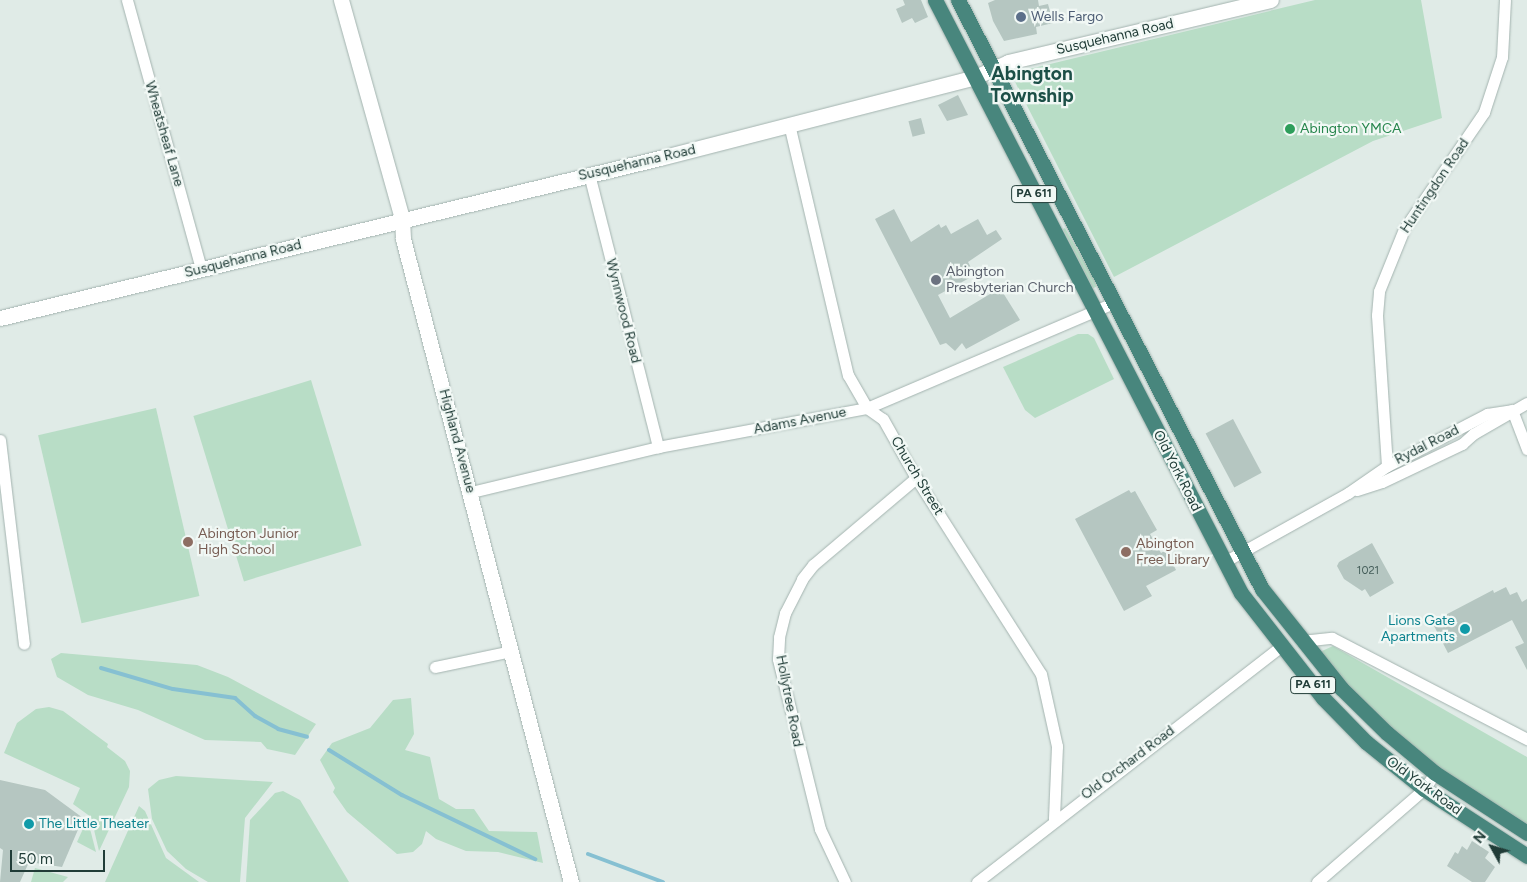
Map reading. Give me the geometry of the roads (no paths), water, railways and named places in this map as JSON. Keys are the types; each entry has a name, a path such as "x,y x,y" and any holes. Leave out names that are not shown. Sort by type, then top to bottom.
{"highway":[{"name":"Old York Road","path":"935,0 1241,593 1323,698 1366,742 1424,789 1527,856"},
{"name":"Old York Road","path":"958,0 992,70 1262,589 1301,641 1341,688 1387,733 1435,773 1527,833"}],"main road":[{"name":"Highland Avenue","path":"341,0 402,219 403,239 471,492 571,882"},
{"name":"Susquehanna Road","path":"0,318 589,174 975,77 1008,62 1270,0"}],"street":[{"name":"Wheatsheaf Lane","path":"127,0 201,269"},
{"name":"Huntingdon Road","path":"1387,466 1377,315 1379,291 1404,229 1484,112 1502,57 1505,0"},
{"name":"Church Street","path":"789,124 848,375 867,408 883,419 916,478 1041,674 1057,746 1054,819"},
{"name":"Wynnwood Road","path":"589,174 658,447"},
{"name":"Adams Avenue","path":"471,492 658,447 867,408 1113,303"},
{"name":"Rydal Road","path":"1348,493 1430,460 1462,444 1512,410 1527,403"},
{"name":"Rydal Road","path":"1224,562 1348,493 1387,466 1487,414 1512,410"},
{"path":"1512,410 1527,449"},
{"path":"0,440 24,644"},
{"path":"1424,447 1430,460"},
{"name":"Hollytree Road","path":"845,882 817,820 778,659 779,637 785,613 813,565 916,478"},
{"path":"1301,641 1332,638 1527,739"},
{"name":"Old Orchard Road","path":"977,882 1054,819 1281,646"},
{"path":"435,668 511,651"},
{"path":"1317,882 1424,789 1435,773"}],"waterway":[{"path":"101,668 173,689 235,698 255,716 278,729 307,737"},
{"path":"329,750 402,795 535,859"},
{"path":"588,854 663,882"}],"place":[{"name":"Wells Fargo","path":"1021,17"},
{"name":"Abington YMCA","path":"1290,129"},
{"name":"Abington Presbyterian Church","path":"936,280"},
{"name":"Abington Junior High School","path":"188,542"},
{"name":"Abington Free Library","path":"1126,552"},
{"name":"Lions Gate Apartments","path":"1465,629"},
{"name":"The Little Theater","path":"29,824"}],"district":[{"name":"Abington Township","path":"1032,85"}]}
